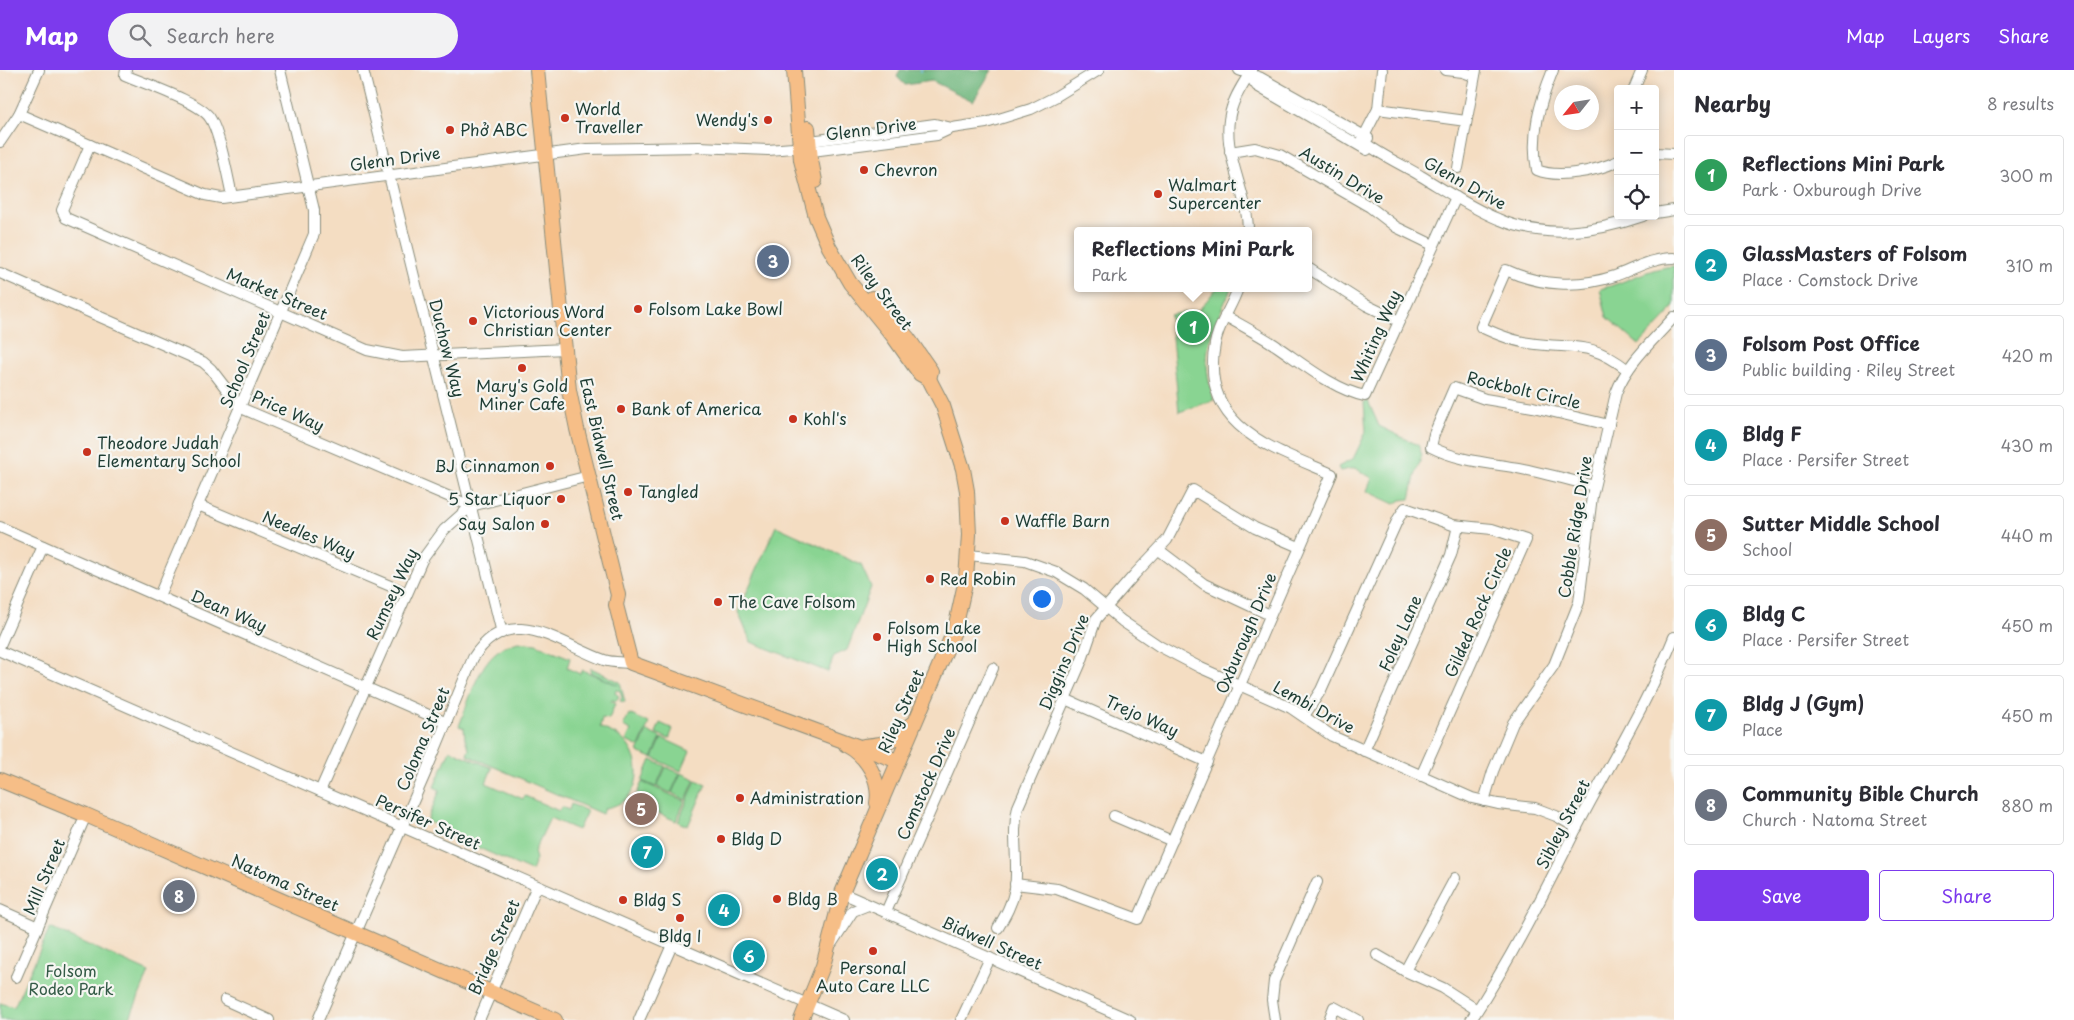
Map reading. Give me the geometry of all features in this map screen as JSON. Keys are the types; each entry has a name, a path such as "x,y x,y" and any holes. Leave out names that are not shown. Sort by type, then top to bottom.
{"main road":[{"name":"East Bidwell Street","path":"537,70 572,408 618,595 625,602 636,665"},
{"name":"Riley Street","path":"794,70 803,148 826,216 841,250 867,292 880,308 893,319 931,371 929,379"},
{"name":"Riley Street","path":"801,1020 828,950 842,893 954,629 962,600 969,555 969,513 963,469 950,425 929,379 920,374 850,283 829,247 812,205 802,166 802,70"},
{"path":"880,321 892,327 914,356 922,358"},
{"path":"636,665 898,761"},
{"path":"860,747 886,744 896,740 918,717"},
{"path":"830,736 851,747 867,764 875,777 879,792 872,821"},
{"name":"Natoma Street","path":"0,780 86,815 555,1020"}],"street":[{"path":"0,142 19,114 38,70"},
{"path":"126,70 125,75 196,106 208,115 215,129 232,196"},
{"name":"School Street","path":"159,596 282,313 314,234 314,210 280,70"},
{"name":"Duchow Way","path":"363,70 502,633"},
{"name":"Glenn Drive","path":"19,114 205,195 215,197 587,149 803,148 937,135 952,128 986,123 1031,109 1055,97 1099,70"},
{"path":"1382,70 1378,109 1362,140 1365,144 1393,159"},
{"path":"1445,70 1475,73 1458,168"},
{"path":"1553,70 1538,113 1534,157 1537,170 1547,174 1588,171 1614,162"},
{"path":"1636,85 1642,70"},
{"path":"1248,227 1244,199 1230,152 1228,130 1231,108 1246,72 1261,78 1363,135"},
{"name":"Glenn Drive","path":"1246,72 1257,86 1382,159 1393,159 1456,197 1500,220 1548,231 1576,232 1603,228 1630,220"},
{"path":"1378,109 1466,120"},
{"path":"900,139 901,136 906,134 926,131 935,124"},
{"name":"Glenn Drive","path":"803,148 935,124 952,128"},
{"name":"Market Street","path":"90,145 62,210 66,218 282,313 379,354 402,357 565,349"},
{"name":"Austin Drive","path":"1230,152 1255,148 1280,155 1370,207 1396,226 1433,245"},
{"path":"1659,153 1674,154"},
{"name":"Whiting Way","path":"1226,316 1277,346 1319,374 1354,394 1365,396 1456,197"},
{"path":"1659,212 1674,210"},
{"path":"1628,370 1615,360 1595,350 1574,346 1526,343 1497,335 1481,327 1506,270 1553,284 1583,283 1617,275 1655,259 1674,258"},
{"path":"1312,271 1366,305 1399,321"},
{"name":"Price Way","path":"0,273 203,362 211,369 240,408 471,506"},
{"name":"Oxburough Drive","path":"1015,884 1057,889 1138,919 1332,474 1259,442 1243,431 1228,412 1217,391 1213,367 1215,343 1236,292"},
{"name":"Cobble Ridge Drive","path":"1484,801 1492,771 1514,723 1554,665 1579,602 1594,486 1616,394 1628,370 1674,317"},
{"name":"Rockbolt Circle","path":"1594,486 1441,452 1431,447 1434,434 1454,388 1485,399 1533,407 1609,425"},
{"name":"Rumsey Way","path":"320,791 422,560 435,540 471,506 589,476"},
{"name":"Diggins Drive","path":"998,928 1010,906 1015,884 1016,816 1082,660 1092,629 1105,607 1159,550 1174,529 1193,490 1255,528 1299,548"},
{"name":"Needles Way","path":"198,505 407,593"},
{"name":"Gilded Rock Circle","path":"1304,716 1321,690 1398,519 1405,508 1458,526 1492,529 1526,540 1421,776"},
{"name":"Foley Lane","path":"1364,751 1451,555 1458,526"},
{"name":"Dean Way","path":"0,527 447,723"},
{"path":"0,645 43,546"},
{"path":"1159,550 1204,584 1270,615"},
{"name":"Lembi Drive","path":"969,555 1009,558 1041,566 1071,580 1159,646 1181,659 1291,708 1332,736 1421,776 1484,801 1535,808 1556,816 1577,828"},
{"name":"Coloma Street","path":"318,1020 447,723 473,658 489,640 502,633 525,629 537,630 606,661 636,665"},
{"name":"Sibley Street","path":"1470,1020 1531,921 1577,828 1656,681 1674,637"},
{"name":"Persifer Street","path":"0,651 844,1020"},
{"name":"Comstock Drive","path":"886,912 993,668"},
{"name":"Trejo Way","path":"1065,699 1207,762"},
{"name":"Mill Street","path":"16,977 86,815"},
{"path":"1114,816 1172,841"},
{"path":"1405,971 1455,878"},
{"path":"1275,1020 1272,1000 1274,981 1317,882"},
{"name":"Bridge Street","path":"479,1020 537,886"},
{"name":"Bidwell Street","path":"842,893 1127,1019"},
{"path":"828,950 851,914 868,904"},
{"path":"0,910 38,927"},
{"path":"639,1020 672,945"},
{"path":"1377,955 1405,971 1443,988 1477,1010"},
{"path":"961,1020 990,958"},
{"path":"225,1000 269,1020"},
{"path":"1329,1020 1334,1007 1358,1020"}],"green space":[{"path":"900,70 992,70 973,101 932,81 905,85 897,77"},
{"path":"1674,266 1674,305 1668,315 1639,345 1607,317 1600,289 1664,267"},
{"path":"1214,292 1229,292 1211,335 1207,356 1208,377 1214,400 1179,412 1170,315 1199,310"},
{"path":"1368,401 1379,426 1418,445 1422,455 1410,499 1401,500 1395,504 1367,491 1372,478 1355,468 1340,471 1338,467 1353,459 1366,432 1364,402"},
{"path":"776,526 861,565 871,587 847,650 834,656 828,672 751,642 738,612"},
{"path":"518,642 536,644 570,658 567,668 580,674 582,670 618,685 590,672 591,668 620,682 625,702 620,701 622,697 620,691 616,690 615,693 619,696 616,701 612,700 611,702 615,704 609,719 602,718 600,727 619,736 628,745 636,762 636,781 628,797 618,804 605,808 602,814 467,755 469,749 465,739 464,728 459,726 476,681 485,664 494,654"},
{"path":"629,714 649,723 639,747 626,741 631,730 623,726"},
{"path":"660,723 673,729 669,739 656,733"},
{"path":"647,731 661,738 652,758 638,752"},
{"path":"662,738 690,751 681,771 653,758"},
{"path":"450,750 492,768 486,783 523,799 525,796 559,811 561,807 569,810 571,804 587,811 578,830 550,818 534,852 536,859 531,871 454,837 456,834 429,822 428,818 440,790 434,787"},
{"path":"651,760 665,766 656,787 642,781"},
{"path":"666,767 680,773 671,793 657,787"},
{"path":"681,773 695,779 686,800 672,793"},
{"path":"696,780 706,784 688,826 678,822"},
{"path":"642,782 685,801 676,821 633,802"},
{"name":"Folsom Rodeo Park","path":"50,928 149,972 129,1020 0,1020 0,1003 14,1007"}],"place":[{"name":"World Traveller","path":"565,118"},
{"name":"Wendy's","path":"768,120"},
{"name":"Phở ABC","path":"450,130"},
{"name":"Chevron","path":"864,170"},
{"name":"Walmart Supercenter","path":"1158,194"},
{"name":"Folsom Post Office","path":"773,261"},
{"name":"Folsom Lake Bowl","path":"638,309"},
{"name":"Victorious Word Christian Center","path":"473,321"},
{"name":"Reflections Mini Park","path":"1193,327"},
{"name":"Mary's Gold Miner Cafe","path":"522,368"},
{"name":"Bank of America","path":"621,409"},
{"name":"Kohl's","path":"793,419"},
{"name":"Theodore Judah Elementary School","path":"87,452"},
{"name":"BJ Cinnamon","path":"550,466"},
{"name":"Tangled","path":"628,492"},
{"name":"5 Star Liquor","path":"561,499"},
{"name":"Waffle Barn","path":"1005,521"},
{"name":"Say Salon","path":"545,524"},
{"name":"Red Robin","path":"930,579"},
{"name":"The Cave Folsom","path":"718,602"},
{"name":"Folsom Lake High School","path":"877,637"},
{"name":"Administration","path":"740,798"},
{"name":"Sutter Middle School","path":"641,809"},
{"name":"Bldg D","path":"721,839"},
{"name":"Bldg J (Gym)","path":"647,852"},
{"name":"GlassMasters of Folsom","path":"882,874"},
{"name":"Community Bible Church","path":"179,896"},
{"name":"Bldg B","path":"777,899"},
{"name":"Bldg S","path":"623,900"},
{"name":"Bldg F","path":"724,910"},
{"name":"Bldg I","path":"680,918"},
{"name":"Personal Auto Care LLC","path":"873,951"},
{"name":"Bldg C","path":"749,956"}]}
